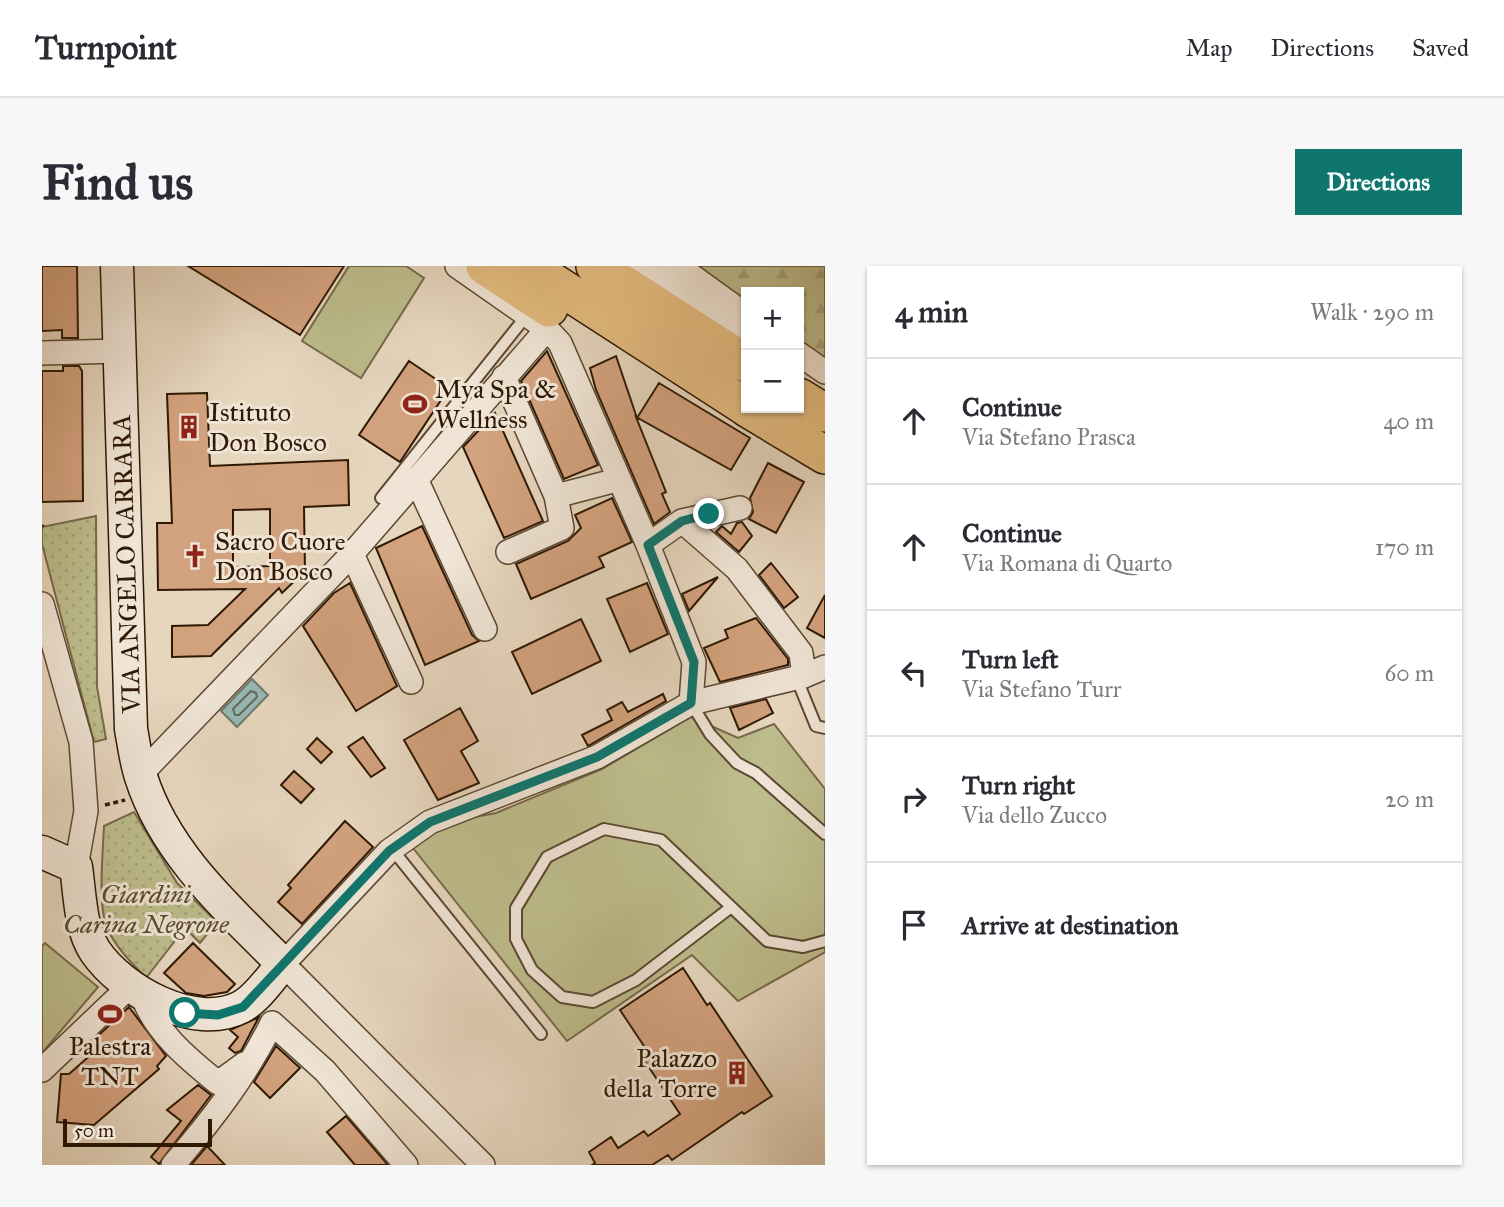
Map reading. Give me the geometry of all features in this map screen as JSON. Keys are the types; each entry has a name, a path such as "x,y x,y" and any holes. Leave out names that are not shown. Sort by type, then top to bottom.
{"main road":[{"path":"485,266 651,373 681,386 708,382"},
{"path":"528,266 741,403"},
{"path":"595,266 741,360"},
{"path":"804,400 825,413"},
{"path":"757,413 825,455"}],"street":[{"name":"VIA ANGELO CARRARA","path":"117,266 131,729 144,784 184,859 229,911 283,964"},
{"path":"457,266 547,329 560,343 617,480 648,545 694,662 691,703"},
{"path":"644,266 741,334"},
{"path":"678,266 741,312"},
{"path":"144,784 352,554 547,329"},
{"path":"42,353 120,351"},
{"path":"804,357 825,372"},
{"path":"504,377 556,496 562,528 508,552"},
{"path":"416,479 485,629"},
{"path":"556,496 617,480"},
{"path":"648,545 682,521 740,508"},
{"path":"42,604 81,742 86,811 76,867 86,933 96,953 136,989 185,1013 218,1015 243,1007 392,849 430,822 597,757 691,703 808,673 801,653 737,569 682,521"},
{"path":"352,554 411,682"},
{"path":"42,852 76,867"},
{"path":"283,964 483,1165"},
{"path":"136,989 147,1012 190,1060 218,1083 256,1057"},
{"path":"42,1070 136,989"},
{"path":"173,1165 208,1124 256,1057 272,1023 325,1071 406,1165"}],"lane":[{"path":"381,498 527,315"},
{"path":"808,673 816,726 825,728"},
{"path":"691,703 710,734 737,763 756,773 825,834"},
{"path":"730,908 636,980 593,1002 562,997 532,970 516,939 516,908 547,856 604,829 661,840 767,941 803,947 825,941"},
{"path":"392,849 541,1034"}],"path":[{"path":"86,811 144,784"}],"green space":[{"path":"349,266 406,266 424,278 361,378 302,341"},
{"path":"687,266 825,266 825,360 804,346 804,287 741,287 741,304"},
{"path":"96,516 97,687 106,739 94,742 42,544 42,527"},
{"path":"691,717 738,738 774,724 825,789 825,952 738,1001 692,955 567,1041 413,848 447,822 496,813 602,769"},
{"name":"Giardini Carina Negrone","path":"134,812 177,883 217,922 200,943 185,928 146,978 112,937 103,908 104,826"},
{"path":"45,943 98,987 42,1053 42,946"}],"water":[{"path":"252,679 268,695 237,727 221,711"}],"building":[{"path":"42,266 77,266 78,338 62,338 62,330 42,331"},
{"path":"188,266 344,266 300,335"},
{"path":"547,351 598,465 564,479 521,381"},
{"path":"616,356 636,417 666,492 662,494 670,512 654,524 596,390 590,368"},
{"path":"409,361 449,388 400,462 359,435"},
{"path":"63,366 79,366 82,371 83,501 42,502 42,371 63,371"},
{"path":"659,383 750,438 731,470 637,418"},
{"path":"207,393 210,466 348,460 349,505 304,507 305,571 282,593 279,588 211,656 172,657 172,626 208,625 245,589 158,590 157,523 172,523 167,394","holes":["270,509 270,566 233,567 233,510"]},
{"path":"495,413 543,521 504,538 463,447"},
{"path":"768,463 804,482 776,533 749,519 753,512 750,498"},
{"path":"612,498 632,542 599,557 604,567 531,599 516,564 568,541 581,528 575,515"},
{"path":"742,522 752,536 739,552 716,532 722,526 731,534 737,523"},
{"path":"422,526 472,635 479,641 425,665 376,548"},
{"path":"771,563 798,597 784,608 759,575"},
{"path":"718,577 689,611 682,594"},
{"path":"350,583 397,686 356,711 303,626 334,593"},
{"path":"647,583 668,634 630,652 607,599"},
{"path":"825,595 825,638 807,628"},
{"path":"756,618 788,659 788,665 720,682 704,648 728,638 725,630"},
{"path":"581,619 601,661 532,694 512,652"},
{"path":"663,694 666,701 588,746 582,735 612,720 607,710 622,702 628,712"},
{"path":"766,699 773,713 739,730 730,708"},
{"path":"460,708 478,741 461,751 479,783 438,800 404,740"},
{"path":"363,737 385,768 371,777 348,747"},
{"path":"317,738 332,752 321,763 307,749"},
{"path":"294,771 314,789 301,803 281,785"},
{"path":"345,821 373,847 302,924 278,902 291,888 288,885"},
{"path":"193,943 235,984 227,992 204,996 186,993 164,973"},
{"path":"683,968 707,1005 710,1003 772,1096 744,1114 742,1112 672,1160 668,1155 652,1165 592,1165 595,1163 589,1152 611,1137 618,1148 644,1131 648,1136 680,1114 638,1051 644,1046 620,1010"},
{"path":"129,1007 166,1056 157,1066 159,1069 94,1125 57,1122 61,1074 69,1074 94,1052 88,1045"},
{"path":"259,1017 241,1051 235,1053 229,1048 238,1037 230,1030"},
{"path":"276,1046 300,1068 270,1098 254,1082"},
{"path":"198,1085 211,1095 159,1164 151,1157 181,1121 167,1110"},
{"path":"346,1116 388,1165 355,1165 327,1132"},
{"path":"207,1146 225,1165 191,1165"}],"place":[{"name":"Mya Spa & Wellness","path":"415,404"},
{"name":"Istituto Don Bosco","path":"189,427"},
{"name":"Sacro Cuore Don Bosco","path":"195,556"},
{"name":"Palestra TNT","path":"110,1014"},
{"name":"Palazzo della Torre","path":"737,1073"}],"route":[{"path":"185,1013 218,1015 243,1007 389,851 430,822 597,757 691,703 694,662 648,545 682,521 709,514"}]}
